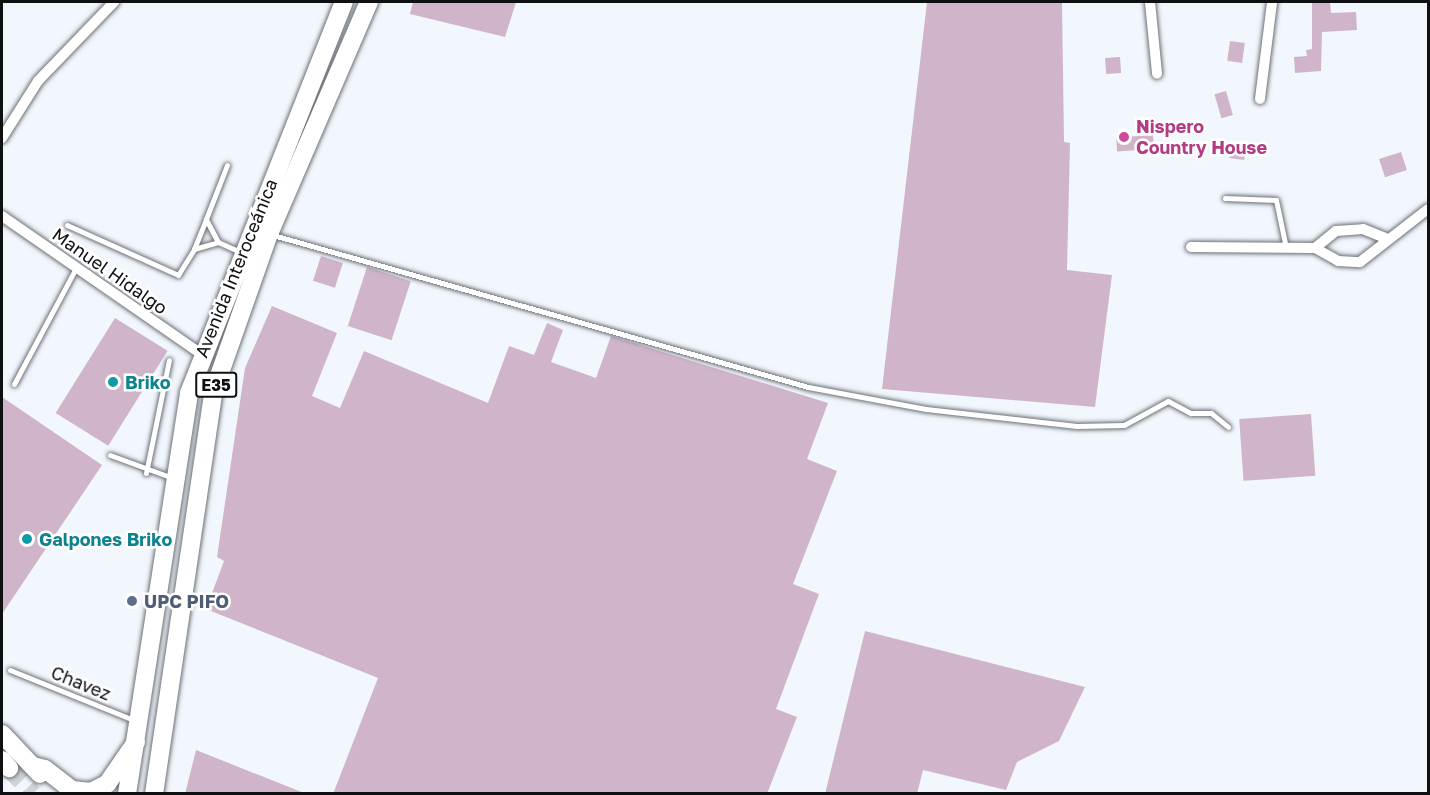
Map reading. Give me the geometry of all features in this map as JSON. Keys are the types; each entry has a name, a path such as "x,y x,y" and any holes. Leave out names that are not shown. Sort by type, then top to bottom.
{"highway":[{"name":"Avenida Interoceánica","path":"128,794 140,731 175,478 201,354 344,2"},
{"name":"Avenida Interoceánica","path":"154,794 214,390 270,234 369,2"},
{"path":"33,766 45,769 72,790 91,792 107,784 140,731"},
{"path":"2,734 57,794"}],"street":[{"path":"1150,2 1157,74"},
{"path":"1260,99 1272,2"},
{"path":"2,138 38,81 111,3"},
{"path":"1191,247 1315,248 1338,261 1359,262 1377,251 1385,238 1428,209"},
{"name":"Manuel Hidalgo","path":"2,216 201,354"},
{"path":"1315,248 1336,231 1363,229 1385,238"}],"lane":[{"path":"67,225 174,274 181,273 194,249 227,165"},
{"path":"1225,198 1276,200 1286,248"},
{"path":"206,219 218,242 242,253"},
{"path":"270,234 808,387 926,409 1077,426 1124,425 1168,401 1191,413 1210,413 1228,427"},
{"path":"194,249 218,242"},
{"path":"14,384 76,268"},
{"path":"146,472 169,360"},
{"path":"110,455 146,472 175,478"},
{"name":"Chavez","path":"10,670 140,731"}],"building":[{"path":"413,2 516,2 505,37 410,14"},
{"path":"927,2 1062,2 1064,142 1070,143 1067,270 1112,275 1095,407 882,389"},
{"path":"1312,2 1330,2 1331,13 1356,12 1357,30 1322,32 1321,71 1295,73 1294,57 1307,56 1306,50 1312,49"},
{"path":"1230,41 1245,43 1242,63 1227,61"},
{"path":"1120,57 1121,73 1106,74 1105,58"},
{"path":"1226,91 1233,115 1221,118 1214,94"},
{"path":"1153,135 1154,149 1117,152 1116,138"},
{"path":"1231,146 1246,148 1244,160 1229,158"},
{"path":"1401,152 1407,170 1385,177 1379,159"},
{"path":"321,256 343,263 335,288 313,281"},
{"path":"367,267 411,281 392,340 348,326"},
{"path":"272,306 337,333 312,396 340,408 364,351 488,403 509,346 534,355 547,323 563,330 551,362 596,378 611,336 828,403 807,459 837,471 793,584 819,594 776,709 797,717 767,794 333,794 378,678 206,609 224,561 217,557 245,368"},
{"name":"Briko","path":"115,318 168,351 108,446 56,413"},
{"name":"Galpones Briko","path":"2,397 102,465 2,614"},
{"path":"1311,414 1315,476 1244,481 1239,419"},
{"path":"865,631 1085,687 1059,741 1017,762 1006,790 923,770 917,794 825,794"},
{"path":"196,750 304,793 304,794 185,794"}],"tunnel":[{"path":"9,768 33,794"}],"place":[{"name":"Nispero Country House","path":"1124,137"},
{"name":"Briko","path":"113,382"},
{"name":"Galpones Briko","path":"27,539"},
{"name":"UPC PIFO","path":"132,601"}]}
